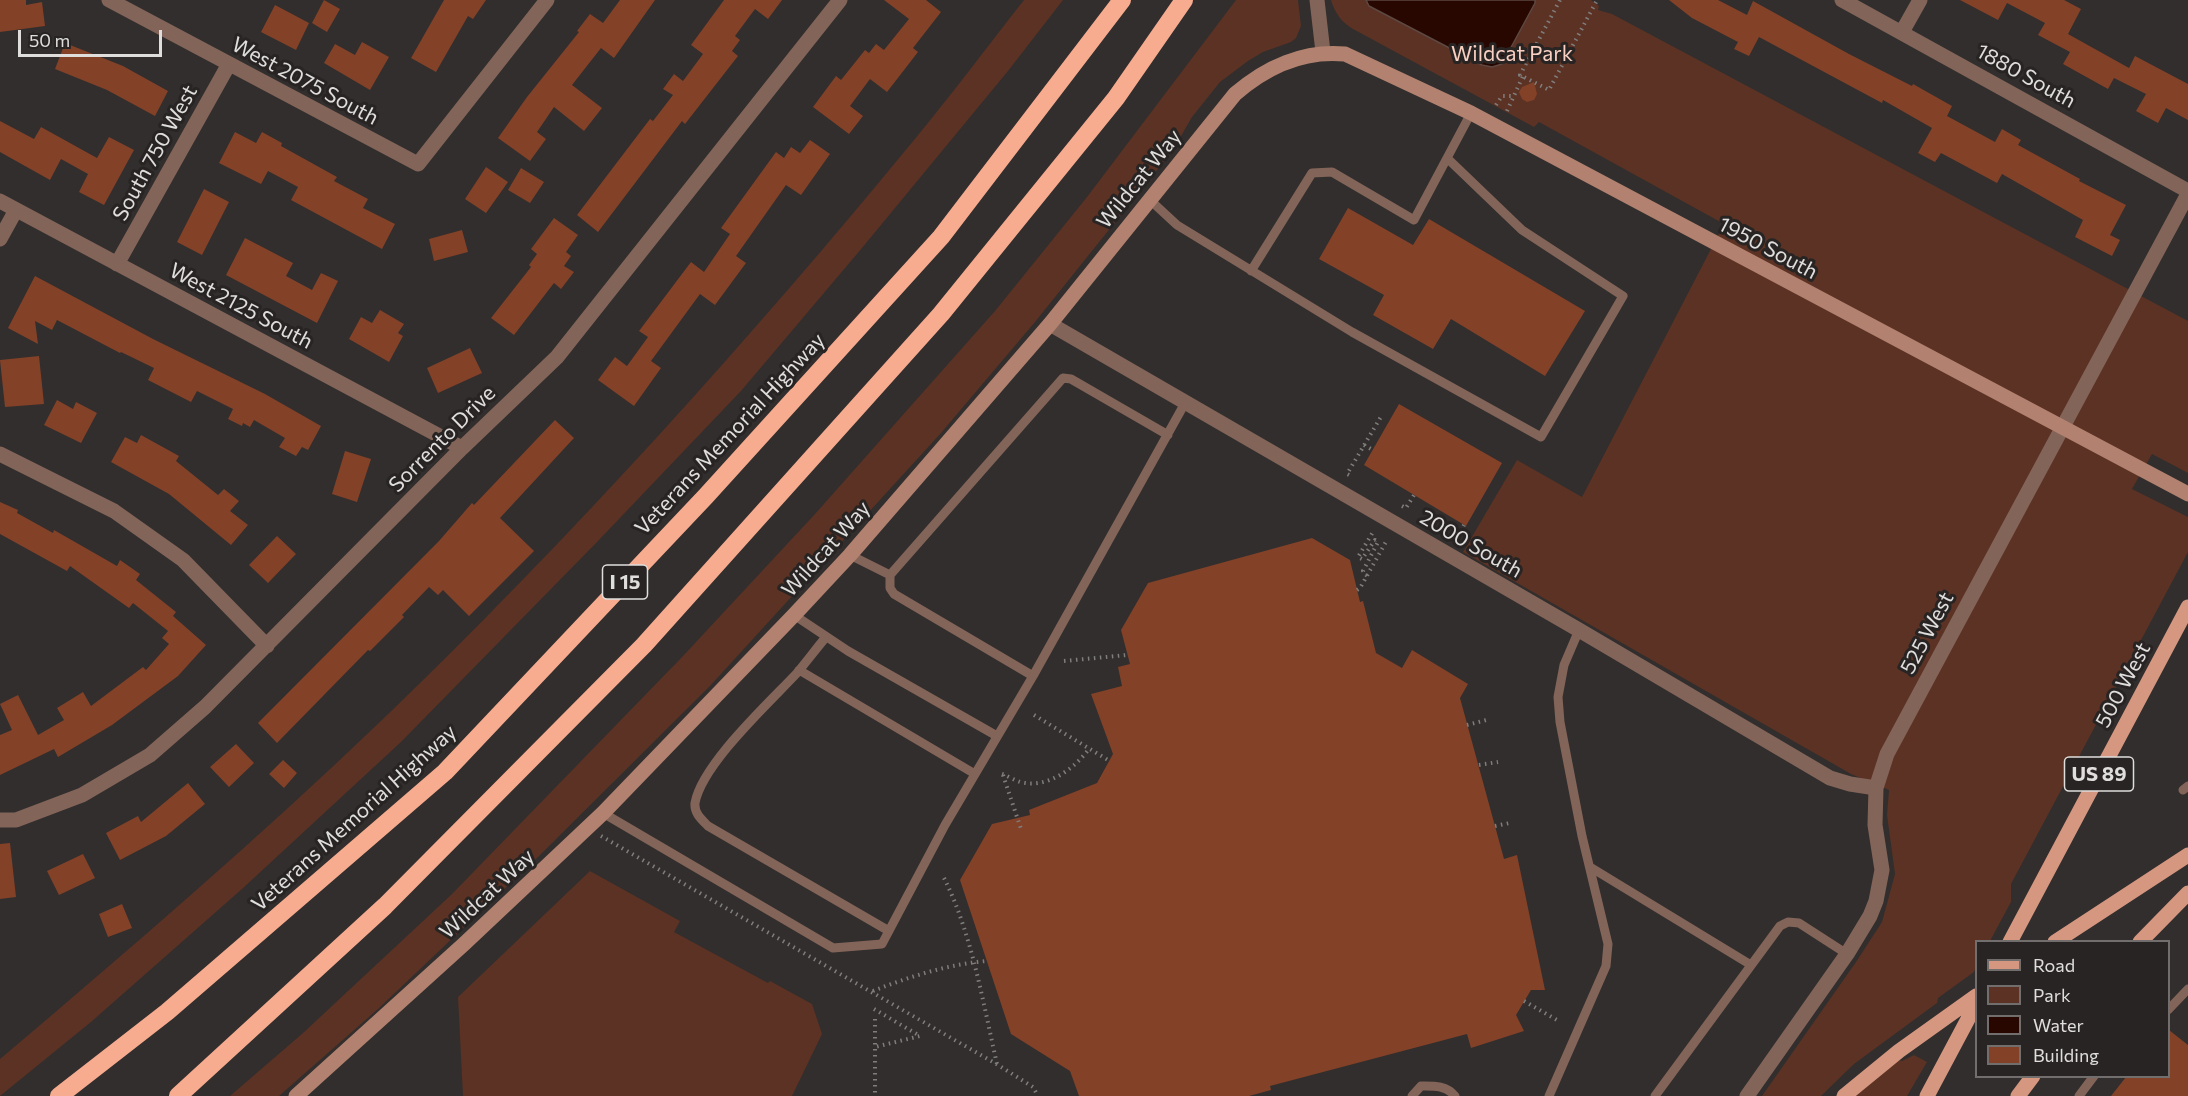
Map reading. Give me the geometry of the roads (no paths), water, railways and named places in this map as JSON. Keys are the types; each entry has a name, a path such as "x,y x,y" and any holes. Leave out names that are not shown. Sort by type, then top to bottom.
{"highway":[{"name":"Veterans Memorial Highway","path":"59,1096 167,1012 445,772 706,496 941,237 1122,0"},
{"name":"I 15","path":"178,1096 385,906 644,645 941,315 1116,98 1184,0"}],"main road":[{"name":"500 West","path":"2011,940 2188,607"},
{"path":"2058,940 2188,855"},
{"path":"2142,940 2188,893"},
{"path":"1844,1096 1899,1051 1975,997"},
{"path":"1927,1096 1975,1008"},
{"path":"2018,1096 2032,1078"}],"street":[{"name":"West 2075 South","path":"109,0 418,164 547,0"},
{"name":"Sorrento Drive","path":"0,820 16,820 82,795 150,754 205,707 462,448 557,357 840,0"},
{"path":"1317,0 1323,52"},
{"name":"1880 South","path":"1842,0 2188,192"},
{"path":"1902,32 1920,0"},
{"name":"1950 South","path":"1323,52 1345,54 1472,113 2188,494"},
{"name":"Wildcat Way","path":"296,1096 588,828 700,715 794,615 850,555 1050,324 1221,110 1250,81 1283,64 1323,52"},
{"name":"South 750 West","path":"117,264 229,64"},
{"name":"525 West","path":"1747,1096 1847,954 1870,916 1882,870 1875,817 1876,788 1893,741 2188,192"},
{"name":"West 2125 South","path":"0,201 462,448"},
{"path":"0,239 15,210"},
{"name":"2000 South","path":"1050,324 1830,778 1876,788"},
{"path":"0,454 114,511 183,560 267,646"}],"lane":[{"path":"1251,271 1312,173 1332,172 1414,220 1472,113"},
{"path":"1150,200 1177,225 1251,271 1352,332 1541,437 1623,296 1522,231 1447,158"},
{"path":"1032,676 894,594 890,588 890,575 1063,378 1071,380 1168,435"},
{"path":"603,813 833,948 882,944 975,774 1185,404"},
{"path":"850,555 890,575"},
{"path":"794,615 826,637 997,736"},
{"path":"1549,1096 1606,966 1608,944 1560,722 1558,697 1564,665 1579,630"},
{"path":"826,637 720,756 701,787 695,809 699,818 708,826 888,931"},
{"path":"799,670 975,774"},
{"path":"1590,867 1751,965"},
{"path":"1655,1096 1780,926 1788,922 1799,923 1847,954"},
{"path":"2170,1009 2188,989"},
{"path":"2079,1096 2093,1078"},
{"path":"1412,1096 1421,1086 1438,1086 1452,1092 1455,1096"}],"water":[{"path":"1366,0 1535,0 1535,3 1502,64 1492,67 1482,65 1369,6"}],"park label":[{"name":"Wildcat Park","path":"1512,54"}]}
